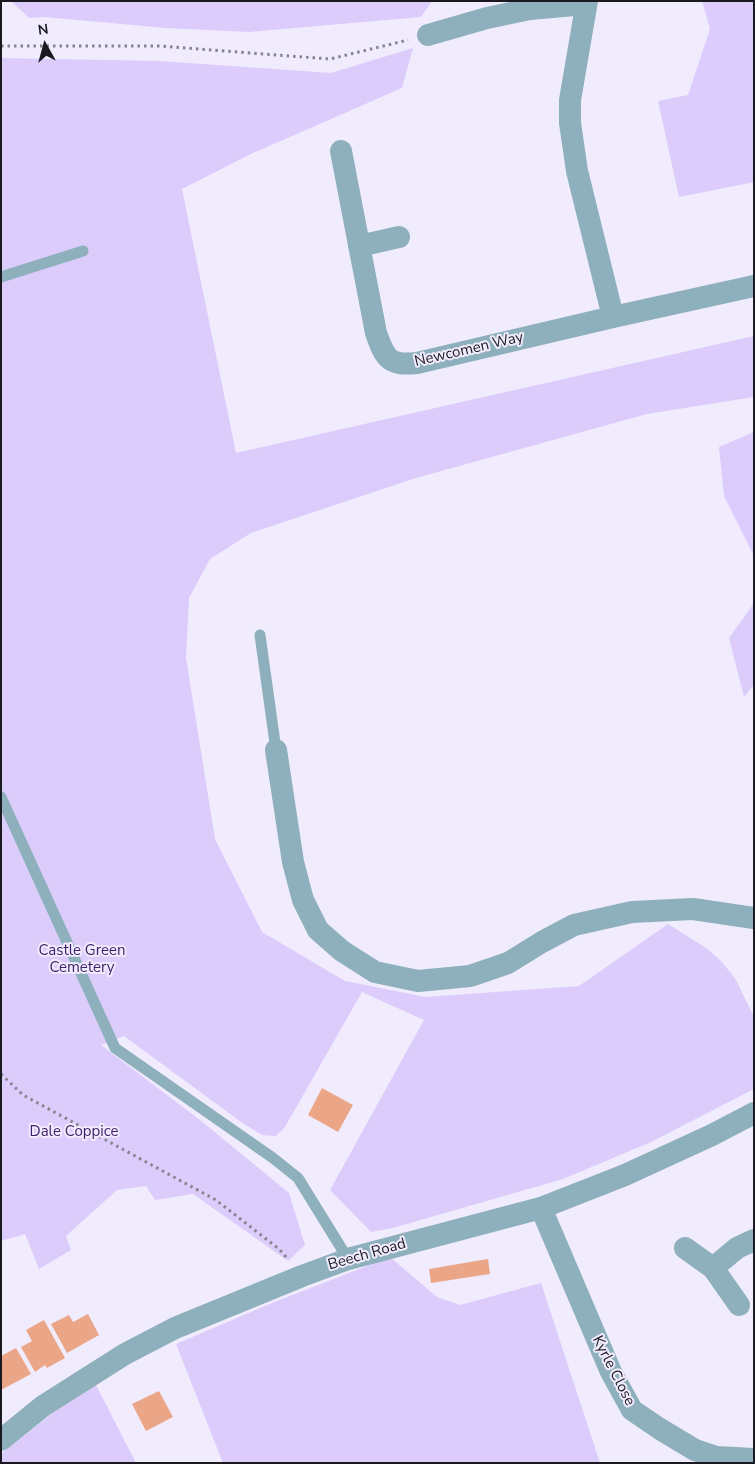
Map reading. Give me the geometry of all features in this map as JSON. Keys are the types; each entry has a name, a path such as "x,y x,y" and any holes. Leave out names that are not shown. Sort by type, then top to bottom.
{"street":[{"path":"428,35 487,18 530,9 587,2 572,90 570,123 577,171 613,317"},
{"name":"Newcomen Way","path":"341,151 376,332 384,354 391,361 402,364 417,362 754,286"},
{"path":"359,246 399,237"},
{"path":"276,750 293,862 303,900 318,930 342,952 375,972 418,981 470,976 508,963 574,925 632,912 693,910 754,918"},
{"name":"Beech Road","path":"1,1440 43,1406 125,1354 175,1328 348,1259 541,1208 634,1171 712,1135 754,1113"},
{"name":"Kyrle Close","path":"541,1208 611,1372 632,1410 695,1450 716,1457 754,1459"},
{"path":"713,1268 737,1248 754,1240"},
{"path":"685,1248 713,1268 740,1305"}],"lane":[{"path":"1,277 83,251"},
{"path":"260,635 276,750"},
{"path":"1,797 114,1048 273,1158 298,1178 348,1259"}],"path":[{"path":"1,46 159,46 330,59 428,35"},
{"path":"1,1074 24,1095 216,1200 279,1249 302,1276"}],"green space":[{"path":"11,1 432,1 421,17 249,32 166,28 44,17 29,18"},
{"path":"702,1 754,1 754,182 679,197 658,101 688,95 710,29"},
{"path":"413,48 402,88 251,154 182,189 236,453 754,336 754,397 647,414 416,478 251,533 210,559 189,598 186,658 215,839 262,932 345,981 425,997 579,986 668,924 706,948 720,960 735,978 753,1015 754,1089 651,1142 563,1179 393,1228 371,1232 330,1190 424,1020 362,992 285,1127 276,1136 262,1135 241,1122 124,1036 101,1045 200,1120 289,1193 305,1245 288,1261 193,1194 155,1200 146,1186 117,1190 66,1236 71,1250 39,1269 25,1234 1,1241 1,58 160,61 331,73"},
{"path":"754,432 754,556 724,496 719,447"},
{"path":"754,603 754,685 744,697 729,638"},
{"path":"390,1257 437,1297 460,1305 541,1283 600,1463 223,1463 176,1344 272,1303"},
{"path":"96,1385 136,1463 1,1463 1,1454 54,1412"}],"building":[{"path":"322,1088 353,1105 338,1132 308,1115"},
{"path":"488,1259 490,1274 431,1283 429,1269"},
{"path":"88,1314 99,1335 67,1353 51,1324 69,1315 73,1322"},
{"path":"44,1320 65,1358 47,1368 45,1365 35,1372 21,1347 32,1341 26,1330"},
{"path":"16,1348 31,1374 1,1390 1,1356"},
{"path":"159,1391 173,1417 146,1431 132,1404"}],"park label":[{"name":"Castle Green Cemetery","path":"82,960"},
{"name":"Dale Coppice","path":"74,1132"}]}
